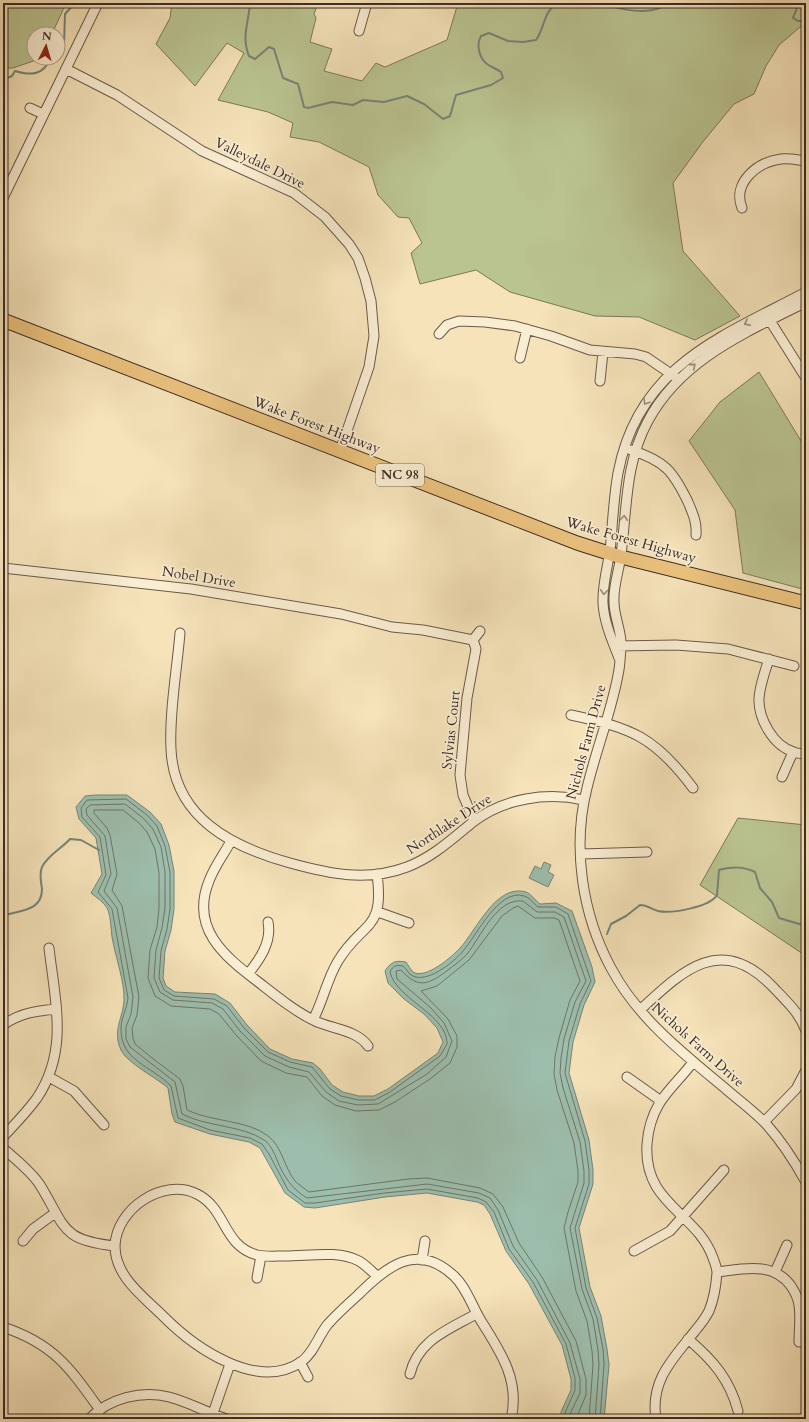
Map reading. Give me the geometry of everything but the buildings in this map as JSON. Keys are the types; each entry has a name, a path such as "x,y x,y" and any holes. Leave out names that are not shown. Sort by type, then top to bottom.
{"highway":[{"name":"Wake Forest Highway","path":"3,320 577,543 616,555 806,603"}],"street":[{"path":"3,198 98,3"},
{"path":"359,31 367,3"},
{"name":"Valleydale Drive","path":"66,69 117,95 202,151 294,193 325,217 349,244 358,258 365,278 373,315 374,336 369,367 340,451"},
{"path":"30,108 43,114"},
{"path":"742,208 739,198 741,186 747,176 758,167 781,159 806,161"},
{"path":"616,555 628,480 635,452 648,419 678,380 699,360 806,292"},
{"path":"616,555 616,483 624,448 638,415 649,398 670,373 705,345 767,317 806,302"},
{"path":"767,317 806,378"},
{"path":"440,334 447,325 460,321 501,324 527,329 583,348 603,352 635,354 646,357 678,380"},
{"path":"520,358 527,329"},
{"path":"600,380 603,352"},
{"path":"624,448 658,461 672,473 695,519 696,535"},
{"name":"Nichols Farm Drive","path":"616,555 614,602 619,658 618,676 584,800 580,829 585,897 597,937 610,968 640,1010 663,1035 764,1122 789,1154 806,1182"},
{"name":"Nobel Drive","path":"3,568 184,588 341,614 388,626 423,630 473,640"},
{"path":"473,640 480,631"},
{"name":"Northlake Drive","path":"180,633 171,735 174,771 181,790 197,814 213,830 231,842 256,853 326,873 354,876 392,872 420,861 446,845 474,821 500,807 521,800 558,796 584,800"},
{"name":"Sylvias Court","path":"473,640 476,649 466,709 460,775 463,795 474,821"},
{"path":"618,646 676,645 728,649 769,658 794,666"},
{"path":"769,658 759,698 760,715 768,730 778,742 793,752 806,754"},
{"path":"571,715 605,723 637,734 654,744 672,762 693,788"},
{"path":"782,777 793,752"},
{"path":"231,842 209,881 205,895 205,916 210,934 221,951 248,974 313,1020 358,1036 368,1046"},
{"path":"581,854 647,852"},
{"path":"313,1020 338,960 368,927 378,912 380,895 377,874"},
{"path":"378,912 409,923"},
{"path":"248,974 263,951 269,935 268,922"},
{"path":"3,1137 36,1100 49,1077 58,1046 59,1027 49,948"},
{"path":"640,1010 693,966 714,960 729,960 752,968 764,978 795,1010 806,1031"},
{"path":"3,1025 12,1019 25,1014 56,1010"},
{"path":"656,1419 656,1400 661,1378 668,1363 708,1312 714,1295 717,1272 712,1255 703,1238 667,1203 659,1191 650,1173 647,1160 649,1130 661,1101 693,1062"},
{"path":"764,1122 796,1089 805,1075"},
{"path":"49,1077 74,1091 104,1125"},
{"path":"627,1077 661,1101"},
{"path":"3,1148 33,1176 66,1229 79,1239 93,1243 115,1246"},
{"path":"634,1252 670,1231 724,1170"},
{"path":"377,1276 357,1260 342,1255 261,1256 247,1251 226,1232 220,1216 207,1200 197,1194 175,1189 151,1194 141,1201 124,1222 115,1246 121,1271 134,1289 182,1332 203,1348 230,1364 255,1370 283,1369 300,1362 313,1349 327,1326 377,1276 394,1264 402,1261 422,1260 439,1265 454,1276 460,1283 476,1314 508,1367 513,1390 511,1419"},
{"path":"23,1242 33,1229 55,1213"},
{"path":"422,1260 425,1241"},
{"path":"775,1272 786,1245"},
{"path":"256,1278 261,1256"},
{"path":"717,1272 760,1268 775,1272 790,1284 798,1298 799,1304 799,1342"},
{"path":"410,1374 412,1363 423,1346 476,1314"},
{"path":"3,1327 27,1335 50,1349 71,1370 100,1410"},
{"path":"688,1339 711,1359 722,1374 732,1390 738,1411"},
{"path":"300,1362 308,1377"},
{"path":"212,1417 230,1364"},
{"path":"89,1419 100,1410 124,1398 135,1395 157,1395 179,1400 212,1417 227,1419"}],"green space":[{"path":"3,3 66,3 56,26 26,26 26,64 13,68 3,68"},
{"path":"172,3 318,3 314,14 316,18 310,42 332,49 324,71 362,81 376,63 385,67 447,40 458,3 806,3 806,22 779,45 766,66 754,94 734,104 702,143 673,183 683,251 740,316 695,340 639,317 595,316 510,292 476,270 420,284 411,253 422,243 409,218 398,217 378,195 369,167 319,142 290,137 293,123 268,112 218,100 244,53 227,43 195,86 156,44 170,18"},
{"path":"759,372 806,449 806,590 743,573 735,510 689,441 720,402"},
{"path":"738,818 806,825 806,956 700,885"}],"water":[{"path":"127,795 150,812 161,824 169,845 174,871 174,909 171,930 165,951 163,978 166,986 175,992 215,994 230,1003 247,1025 270,1049 292,1059 313,1063 320,1069 332,1085 343,1092 359,1096 374,1096 388,1089 438,1053 443,1042 437,1028 424,1014 404,999 388,983 385,971 391,964 399,961 406,962 413,972 418,974 424,973 438,966 451,957 460,948 496,901 515,891 528,893 540,904 556,903 572,911 592,967 595,982 584,1005 573,1042 569,1073 589,1140 593,1170 593,1184 579,1228 590,1287 601,1316 607,1349 609,1365 604,1419 561,1419 561,1412 571,1390 571,1379 562,1345 529,1284 506,1251 490,1214 484,1205 477,1202 427,1193 385,1197 315,1208 304,1207 285,1193 260,1148 249,1142 210,1134 175,1122 172,1114 168,1088 129,1060 121,1050 119,1043 118,1030 124,1000 120,969 113,944 107,907 91,893 102,874 96,838 79,819 76,807 85,796"},
{"path":"544,862 551,865 548,872 554,875 548,887 529,878 535,866 541,869"}],"waterway":[{"path":"65,26 65,14 75,3"},
{"path":"250,3 246,36 249,56 255,59 269,47 274,49 283,78 298,84 304,107 308,108 332,102 353,105 363,100 384,102 407,96 424,104 443,119 450,116 456,95 491,85 503,78 501,72 487,64 480,55 479,39 481,36 489,33 508,41 523,42 536,40 547,15 553,6 558,3"},
{"path":"604,3 617,8 639,11 660,8 661,3"},
{"path":"797,3 797,8 793,18 798,21 803,21 806,17"},
{"path":"3,80 12,76 15,71 32,74 41,71 46,66"},
{"path":"3,916 28,909 38,902 41,897 42,889 40,875 42,867 48,859 70,839 81,840 99,850"},
{"path":"607,934 611,924 626,916 640,905 664,912 690,909 707,903 717,895 719,870 733,868 742,868 755,872 760,888 772,902 779,918 806,926"}]}
